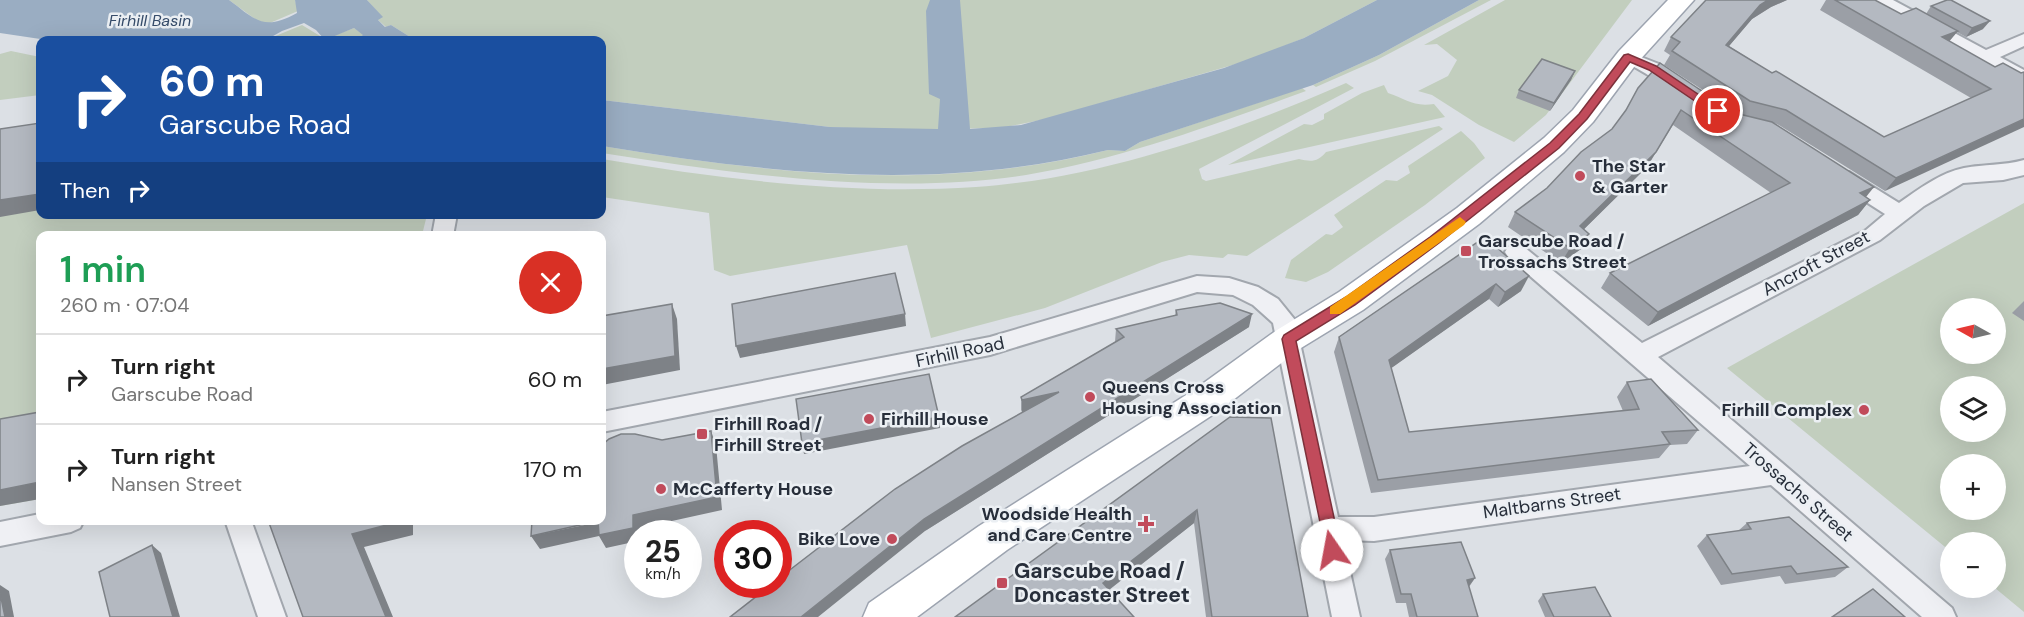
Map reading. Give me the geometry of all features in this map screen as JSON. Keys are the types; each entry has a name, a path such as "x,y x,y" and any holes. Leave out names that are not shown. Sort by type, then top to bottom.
{"main road":[{"path":"884,617 993,537 1207,400 1289,339 1360,295 1468,216 1554,145 1583,117 1628,57 1682,0"}],"street":[{"path":"1880,0 2024,78"},
{"path":"1986,57 2024,39"},
{"path":"1628,57 1653,68 1698,98"},
{"name":"Ancroft Street","path":"1640,355 1873,235 1898,212 1964,175 2011,174 2024,167"},
{"path":"1828,168 1898,212"},
{"name":"Trossachs Street","path":"1516,252 1640,355 1942,617"},
{"name":"Firhill Road","path":"606,421 990,346 1038,334 1193,285 1218,284 1253,295 1278,311 1284,320 1346,617"},
{"name":"Maltbarns Street","path":"1328,528 1374,529 1776,473"},
{"path":"0,534 46,525"},
{"path":"240,525 272,617"}],"green space":[{"path":"229,0 295,0 298,11 270,23 259,22"},
{"path":"367,0 1377,0 1304,38 1250,60 1046,119 1001,128 877,130 830,127 606,100 606,36 409,36 391,25 386,27 377,19 382,17"},
{"path":"1479,0 1491,0 1375,61 1316,87 1313,85 1379,55"},
{"path":"1505,0 1632,0 1546,115 1514,142 1479,125 1432,95 1418,91 1448,76 1457,60 1437,44 1424,45"},
{"path":"302,25 320,36 276,36"},
{"path":"354,28 363,36 333,36"},
{"path":"11,51 36,56 36,96 0,100 0,54"},
{"path":"1346,83 1354,88 1199,169 1202,179 1206,181 1299,159 1314,160 1326,152 1439,126 1443,129 1247,256 1228,254 1223,258 1189,255 1162,262 1045,308 931,338 907,245 730,276 714,270 709,213 606,198 606,160 741,179 835,187 929,189 1022,182 1070,174 1165,150 1259,119"},
{"path":"1384,85 1388,93 1410,102 1434,104 1445,117 1228,165 1304,124 1312,125 1324,119 1324,114 1362,93"},
{"path":"1302,88 1306,91 1204,128 1134,150 1063,168 975,181 868,183 814,180 760,175 606,154 606,147 792,171 855,175 918,175 981,171 1044,163 1108,150 1125,151 1140,142"},
{"path":"1461,131 1485,158 1425,205 1328,272 1306,282 1285,278 1291,260 1326,234 1332,235 1343,227 1334,215 1386,180 1397,181 1410,173 1408,166"},
{"path":"36,141 36,219 426,219 423,231 36,231 36,500 0,506 0,146"},
{"name":"Firhill Complex","path":"2024,203 2024,612 2006,597 2006,532 1940,532 1940,543 1727,368"}],"water":[{"name":"Firhill Basin","path":"0,0 229,0 260,21 276,22 297,13 295,0 367,0 383,17 378,20 385,27 391,25 409,36 362,36 354,28 335,36 321,36 304,23 273,36 36,36 36,38 0,33"},
{"path":"930,0 960,0 970,129 1021,125 1224,68 1304,38 1377,0 1479,0 1379,55 1313,85 1140,142 1125,151 1108,150 1044,163 981,171 918,175 792,171 606,147 606,100 830,127 938,129 940,99 929,94 926,11"}],"building":[{"path":"1706,0 1768,0 1760,5 1726,45 1772,73 1776,71 1884,137 1991,89 1835,0 1875,0 1901,14 1916,8 1958,31 1942,37 1995,67 2003,63 2021,73 2024,72 2024,119 1896,178 1786,110 1750,101 1672,51 1680,42 1671,37"},
{"path":"1947,0 1990,21 1972,28 1931,6"},
{"path":"1542,59 1575,71 1554,103 1519,90"},
{"path":"1660,63 1735,113 1772,122 1874,187 1860,193 1870,200 1658,312 1610,273 1790,183 1681,110 1656,152 1580,226 1589,234 1570,248 1515,212 1547,188 1581,152 1612,129 1638,88"},
{"path":"36,124 36,195 0,200 0,129"},
{"path":"1485,237 1529,276 1505,292 1496,284 1389,360 1409,432 1639,409 1627,382 1651,379 1698,430 1662,432 1670,444 1378,480 1339,337"},
{"path":"895,273 905,314 736,346 732,304"},
{"path":"1220,303 1252,314 924,519 801,617 730,617 754,598 792,598 792,568 895,489 962,446 1059,392 1022,400 1021,397 1124,337 1116,329 1177,315 1176,310"},
{"path":"672,304 675,356 606,368 606,315"},
{"name":"Firhill House","path":"929,374 939,417 802,443 796,399"},
{"path":"36,413 36,483 0,490 0,419"},
{"name":"Woodside Health and Care Centre","path":"1230,417 1271,418 1308,617 1212,617 1197,510 1103,583 1134,617 955,617"},
{"name":"McCafferty House","path":"711,431 717,497 633,515 633,520 624,520 624,530 599,535 598,525 606,525 606,442 621,434 635,434 662,440"},
{"path":"1789,517 1848,567 1797,574 1791,566 1732,574 1707,535 1751,529 1747,523"},
{"path":"270,525 387,525 352,534 386,617 303,617"},
{"name":"McCafferty House","path":"532,525 580,525 531,536"},
{"path":"1461,542 1475,578 1467,580 1478,617 1417,617 1411,594 1401,594 1390,550"},
{"path":"152,545 173,617 110,617 99,572"},
{"path":"1595,587 1611,617 1554,617 1543,594"},
{"path":"1873,589 1905,617 1832,617"},
{"path":"0,593 5,617 0,617"}],"slow traffic":[{"path":"1335,311 1460,222"}],"place":[{"name":"The Star & Garter","path":"1580,176"},
{"name":"Garscube Road / Trossachs Street","path":"1466,251"},
{"name":"Queens Cross Housing Association","path":"1090,397"},
{"name":"Firhill Complex","path":"1864,410"},
{"name":"Firhill House","path":"869,419"},
{"name":"Firhill Road / Firhill Street","path":"702,434"},
{"name":"McCafferty House","path":"661,489"},
{"name":"Woodside Health and Care Centre","path":"1146,524"},
{"name":"Bike Love","path":"892,539"},
{"name":"Garscube Road / Doncaster Street","path":"1002,583"}],"route":[{"path":"1332,550 1289,339 1351,301 1468,216 1554,145 1583,117 1628,57 1653,68 1718,111"}]}
